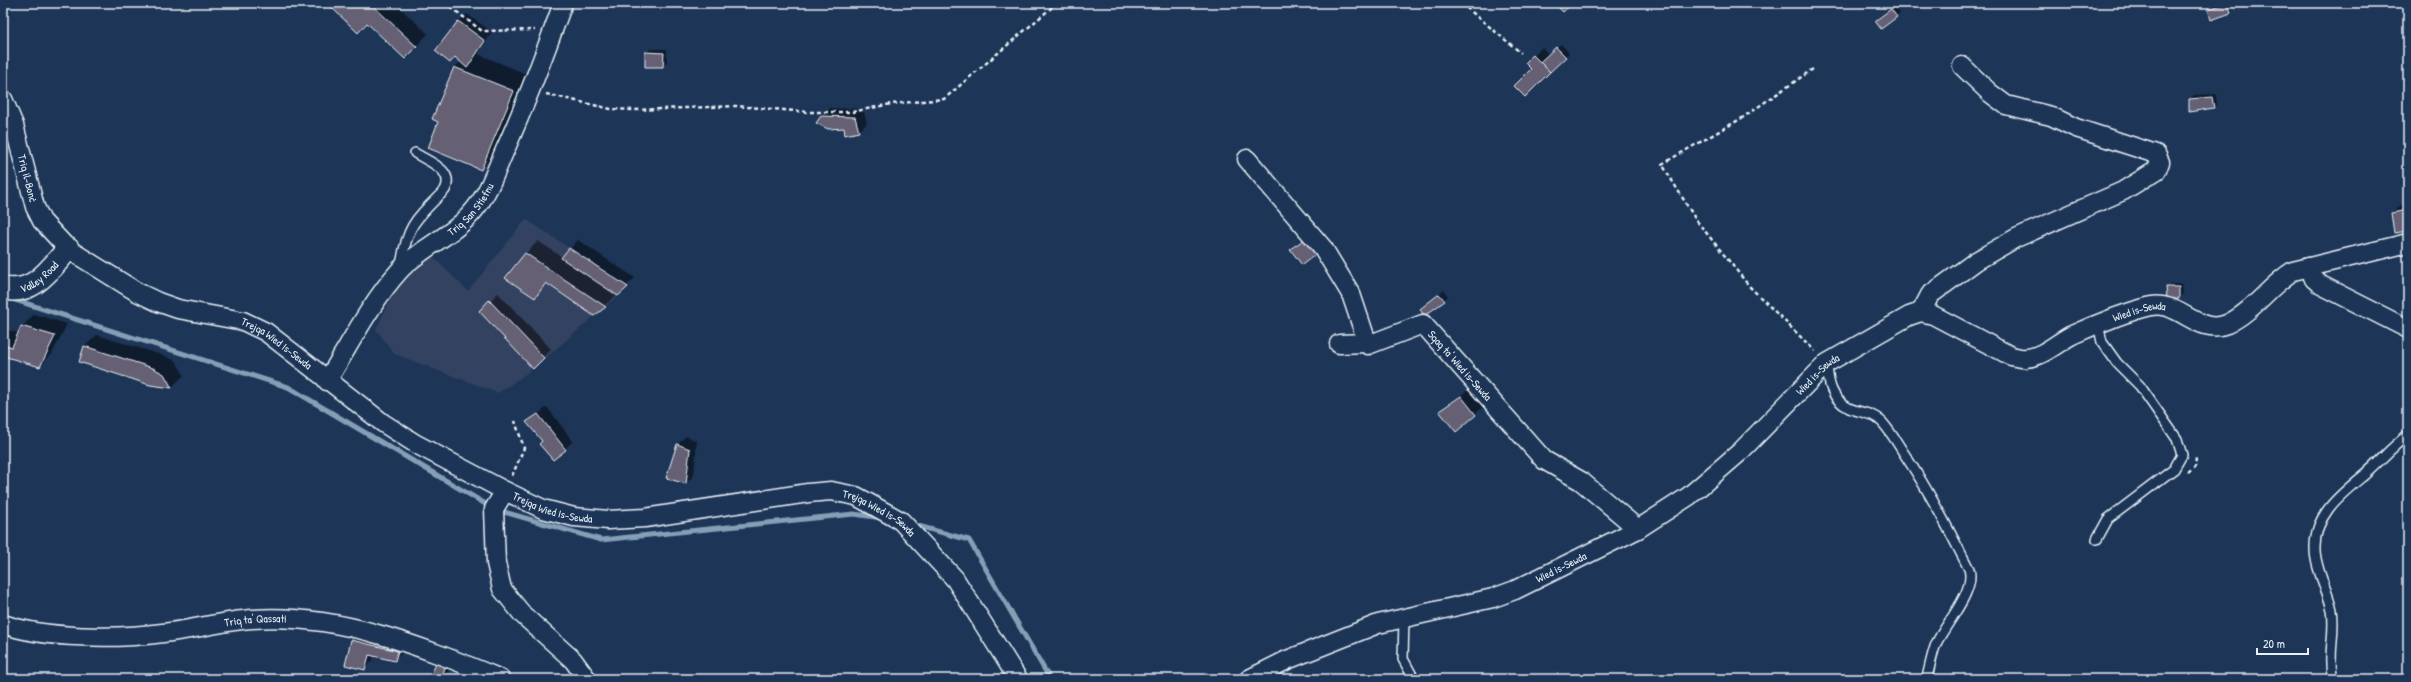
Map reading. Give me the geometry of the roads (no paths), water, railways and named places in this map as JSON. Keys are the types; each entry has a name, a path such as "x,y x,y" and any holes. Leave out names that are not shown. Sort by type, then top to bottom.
{"street":[{"name":"Triq San Stiefnu","path":"327,381 386,288 401,270 420,252 460,225 475,209 487,191 532,90 563,3"},
{"path":"1921,312 1930,295 1976,261 2016,238 2123,191 2157,170 2160,162 2156,154 2076,128 2051,116 2006,105 1990,93 1962,66"},
{"name":"Triq il-Bonċ","path":"3,99 14,125 36,207 42,221 68,249"},
{"path":"1247,159 1323,248 1351,294 1367,343 1339,344"},
{"name":"Wied is-Sewda","path":"1249,679 1287,660 1378,624 1493,598 1515,590 1638,528 1689,496 1740,452 1827,362 1909,316 1921,312 1945,320 2011,356 2025,359 2038,355 2073,335 2098,324 2153,306 2168,307 2195,321 2210,326 2225,324 2241,316 2282,278 2293,271 2408,243"},
{"name":"Valley Road","path":"3,288 13,291 26,289 40,280 68,249"},
{"name":"Trejqa Wied Is-Sewda","path":"68,249 137,292 158,302 178,309 243,321 266,332 327,381 416,444 505,491 543,509 574,517 608,520 645,518 808,493 831,492 856,496 901,521 955,579 1018,679"},
{"path":"2309,267 2314,279 2321,285 2408,329"},
{"name":"Sqaq ta' Wied is-Sewda","path":"1367,343 1368,345 1423,324 1544,460 1581,481 1638,528"},
{"path":"505,491 494,510 496,563 502,590 523,615 573,660 587,679"},
{"name":"Triq ta' Qassati","path":"3,624 46,632 126,637 252,619 324,622 360,629 400,640 501,679"}],"lane":[{"path":"401,270 407,236 413,222 445,190 448,183 448,176 442,170 415,153"},
{"path":"2097,540 2108,519 2174,468 2182,455 2177,439 2140,386 2117,363 2102,342 2098,324"},
{"path":"1827,362 1830,388 1837,398 1849,408 1869,413 1881,421 1926,486 1969,569 1971,581 1936,643 1927,677"},
{"path":"2333,679 2329,658 2333,623 2332,609 2315,550 2318,530 2335,500 2396,443 2408,435"},
{"path":"1404,618 1403,659 1414,679"}],"waterway":[{"path":"9,298 288,387 494,509 601,540 854,514 882,518"},
{"path":"911,524 969,540 1050,679"}]}
